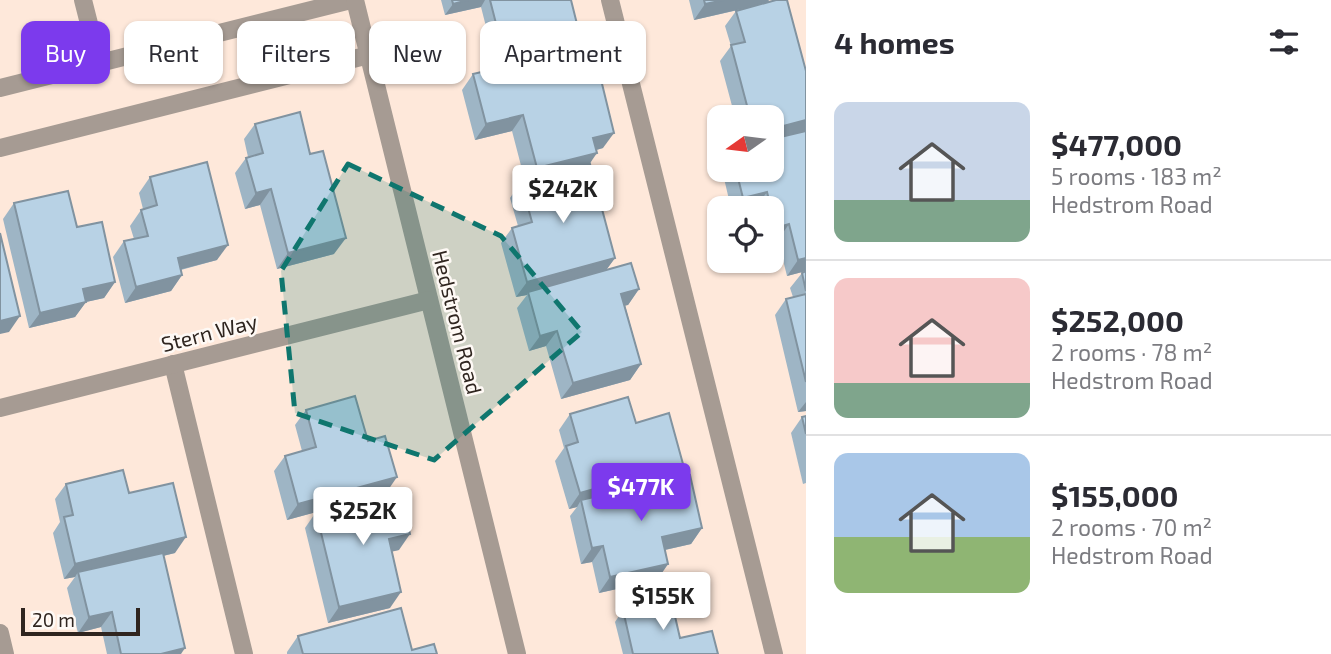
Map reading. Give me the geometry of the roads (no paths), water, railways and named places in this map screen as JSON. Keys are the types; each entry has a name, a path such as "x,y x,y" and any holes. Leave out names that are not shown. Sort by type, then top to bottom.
{"street":[{"path":"83,0 88,21"},
{"path":"110,60 353,0"},
{"name":"Hedstrom Road","path":"353,0 369,55"},
{"path":"610,0 774,654"},
{"path":"0,148 369,55"},
{"path":"0,88 21,83"},
{"name":"Hedstrom Road","path":"376,84 517,654"},
{"name":"Stern Way","path":"0,408 429,300"},
{"path":"173,364 244,654"},
{"path":"0,633 5,654"}]}
